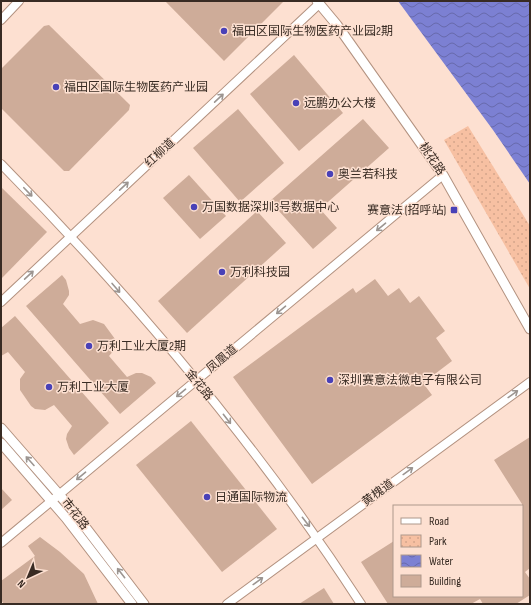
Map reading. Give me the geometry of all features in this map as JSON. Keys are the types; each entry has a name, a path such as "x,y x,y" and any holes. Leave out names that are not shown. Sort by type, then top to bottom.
{"main road":[{"name":"桃花路","path":"318,3 337,25 443,175 530,329"},
{"name":"市花路","path":"1,428 59,494 144,604"},
{"name":"市花路","path":"1,443 51,501 132,604"}],"street":[{"path":"1,20 19,1"},
{"name":"红柳道","path":"1,302 318,3"},
{"name":"金花路","path":"1,164 72,236 196,380 318,537 361,604"},
{"name":"凤凰道","path":"1,543 443,175"},
{"name":"黄槐道","path":"227,604 530,382"}],"green space":[{"path":"468,126 530,226 530,289 444,140"}],"water":[{"path":"398,1 530,1 530,184 493,130"}],"building":[{"name":"福田区国际生物医药产业园2期","path":"165,1 284,1 224,61"},
{"name":"福田区国际生物医药产业园","path":"49,25 130,105 129,110 69,171 64,171 1,108 1,69 44,26"},
{"name":"远鹏办公大楼","path":"294,55 343,113 299,151 250,94"},
{"path":"238,109 284,163 240,202 193,148"},
{"name":"奥兰若科技","path":"363,119 389,148 320,209 337,228 313,249 270,201"},
{"name":"万国数据深圳3号数据中心","path":"189,175 226,216 200,239 163,198"},
{"path":"1,187 47,232 1,279"},
{"name":"万利科技园","path":"257,211 286,243 187,333 158,301"},
{"name":"万利工业大厦2期","path":"62,275 66,280 69,291 69,295 63,304 80,324 93,320 104,324 115,339 115,349 109,356 127,377 136,373 142,373 151,377 156,383 120,414 26,306"},
{"name":"深圳赛意法微电子有限公司","path":"375,279 388,296 399,288 410,303 419,296 445,331 436,338 452,361 423,383 432,395 312,484 233,377 353,288 356,293"},
{"name":"万利工业大厦","path":"15,316 109,423 74,455 69,448 66,439 72,426 54,405 45,410 35,409 31,406 20,390 20,379 25,372 8,352 1,356 1,328"},
{"name":"日通国际物流","path":"191,421 277,529 222,572 136,465"},
{"path":"530,437 530,568 525,572 530,579 530,595 516,604 483,604 480,599 471,604 388,604 361,562 393,542 393,597 523,597 523,505 494,460"},
{"path":"1,488 12,500 1,510"},
{"path":"40,537 60,552 84,574 98,604 4,604 1,600 1,581 35,556 28,546"},
{"path":"324,588 334,604 299,604"}],"place":[{"name":"福田区国际生物医药产业园2期","path":"224,31"},
{"name":"福田区国际生物医药产业园","path":"56,87"},
{"name":"远鹏办公大楼","path":"296,103"},
{"name":"奥兰若科技","path":"330,174"},
{"name":"万国数据深圳3号数据中心","path":"194,207"},
{"name":"赛意法 (招呼站)","path":"454,210"},
{"name":"万利科技园","path":"222,272"},
{"name":"万利工业大厦2期","path":"89,346"},
{"name":"深圳赛意法微电子有限公司","path":"330,380"},
{"name":"万利工业大厦","path":"49,387"},
{"name":"日通国际物流","path":"207,497"}]}
